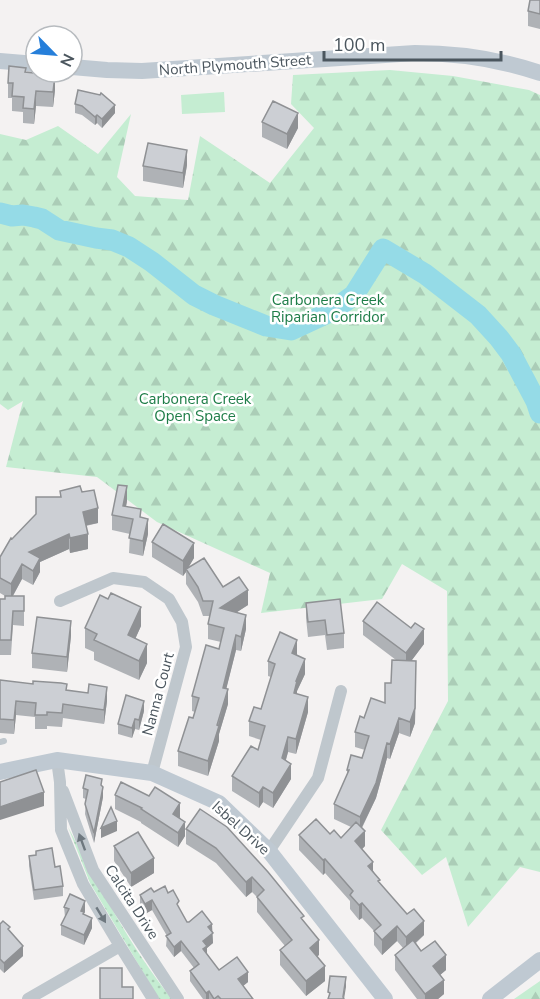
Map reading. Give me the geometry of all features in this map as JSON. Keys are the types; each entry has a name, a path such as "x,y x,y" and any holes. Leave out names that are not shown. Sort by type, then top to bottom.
{"street":[{"name":"North Plymouth Street","path":"84,69 142,71 436,53 480,57 540,73"},
{"path":"0,61 24,63"},
{"name":"Nanna Court","path":"60,601 113,578 144,582 169,599 182,622 186,647 152,773"},
{"path":"269,851 318,778 341,691"},
{"name":"Isbel Drive","path":"0,772 57,760 152,773 219,803 269,851 385,999"},
{"name":"Calcita Drive","path":"57,760 61,830 83,884 153,999"},
{"name":"Calcita Drive","path":"60,782 93,870 178,999"},
{"path":"28,999 120,946"},
{"path":"490,999 540,960"}],"green space":[{"path":"390,70 453,76 529,90 540,95 540,872 520,867 468,927 446,857 422,875 381,830 448,701 447,591 402,564 382,599 261,613 270,573 157,522 97,477 6,467 23,401 8,410 0,404 0,134 26,140 58,126 98,154 131,114 117,177 135,196 188,200 200,136 270,183 314,128 291,104 293,75"},
{"path":"224,92 225,112 182,114 181,95"},
{"path":"68,827 103,894 129,937 172,999 159,999 90,883"},
{"path":"540,981 540,999 514,999"}],"building":[{"path":"530,0 540,0 540,14 528,11"},
{"path":"9,66 24,68 24,84 54,84 53,92 36,91 34,109 23,108 24,97 12,96 13,83 8,83"},
{"path":"78,90 100,95 101,93 115,105 102,119 97,115 95,117 82,106 75,104"},
{"path":"273,101 298,113 287,134 262,122"},
{"path":"148,143 187,150 183,173 143,166"},
{"path":"118,485 127,486 123,506 141,509 140,517 148,519 143,541 129,538 133,519 112,515"},
{"path":"80,486 82,492 94,490 98,508 83,512 88,534 70,538 69,534 29,552 40,558 33,571 22,564 11,584 0,578 0,557 11,538 36,514 36,497 61,497 60,491"},
{"path":"163,524 194,543 183,561 152,542"},
{"path":"204,558 223,587 239,577 248,590 220,608 246,615 241,637 236,635 223,688 228,689 208,761 178,751 189,717 193,718 199,698 192,696 206,645 219,649 224,628 208,624 213,601 203,601 198,587 186,569"},
{"path":"111,593 141,607 128,635 147,644 139,661 94,640 97,634 85,628 100,595 108,599"},
{"path":"5,596 24,596 24,611 13,611 11,640 0,640 0,599 5,599"},
{"path":"340,599 344,633 327,635 325,620 308,622 306,603"},
{"path":"377,602 411,628 415,623 424,629 406,653 363,621"},
{"path":"37,617 71,621 67,657 32,653"},
{"path":"280,632 297,640 292,653 305,659 294,693 308,697 296,739 288,737 282,758 291,764 273,793 263,787 259,793 232,776 251,746 258,750 265,726 249,721 254,707 261,709 275,664 268,661"},
{"path":"392,660 416,661 415,708 410,722 399,718 390,744 387,743 376,783 360,817 334,804 349,770 347,770 351,755 362,758 369,736 355,732 360,716 364,718 371,698 385,703 385,683 391,683"},
{"path":"0,680 33,684 33,681 61,683 67,684 66,690 88,693 89,684 107,687 104,710 63,704 62,713 47,712 47,715 35,715 36,703 16,701 14,720 0,719"},
{"path":"126,695 144,701 139,720 135,719 132,728 118,724"},
{"path":"36,770 44,792 0,807 0,782"},
{"path":"86,775 102,779 103,787 94,833 85,804 88,790 83,788"},
{"path":"121,782 149,796 155,787 180,803 173,814 185,822 178,833 142,808 115,795"},
{"path":"111,807 117,821 101,828"},
{"path":"200,809 227,827 268,872 304,916 301,918 319,940 310,948 325,966 306,981 280,950 292,940 257,897 264,890 252,877 246,882 216,848 186,829"},
{"path":"316,819 330,834 334,830 341,838 356,822 365,831 355,841 373,862 368,866 380,880 378,881 407,914 414,909 424,921 406,937 397,926 382,940 374,931 381,925 362,903 359,905 350,895 353,891 325,859 323,860 299,835"},
{"path":"138,832 154,858 131,873 114,846"},
{"path":"52,848 55,867 60,866 63,886 34,890 29,856 36,855 36,851"},
{"path":"165,886 168,893 173,890 179,901 177,904 187,922 202,911 212,924 208,927 213,933 203,941 207,946 203,949 219,970 237,957 248,972 238,979 253,999 221,999 218,996 214,999 209,991 206,993 190,971 199,964 181,941 174,947 166,936 171,933 152,900 145,904 140,895 151,888 154,892"},
{"path":"70,894 85,901 81,911 92,918 84,935 61,925 69,909 64,907"},
{"path":"3,921 23,946 4,963 0,959 0,924"},
{"path":"413,940 421,951 435,941 446,955 433,966 444,980 425,994 395,955"},
{"path":"100,968 122,968 122,987 133,987 133,999 100,999"},
{"path":"330,976 346,977 344,999 328,999"}],"waterway":[{"path":"0,213 34,217 42,219 59,230 112,240 129,247 152,262 194,295 266,326 291,330 332,311 354,295 383,249 425,274 478,315 511,354 540,413"}],"park label":[{"name":"Carbonera Creek Riparian Corridor","path":"328,308"},
{"name":"Carbonera Creek Open Space","path":"195,408"}]}
